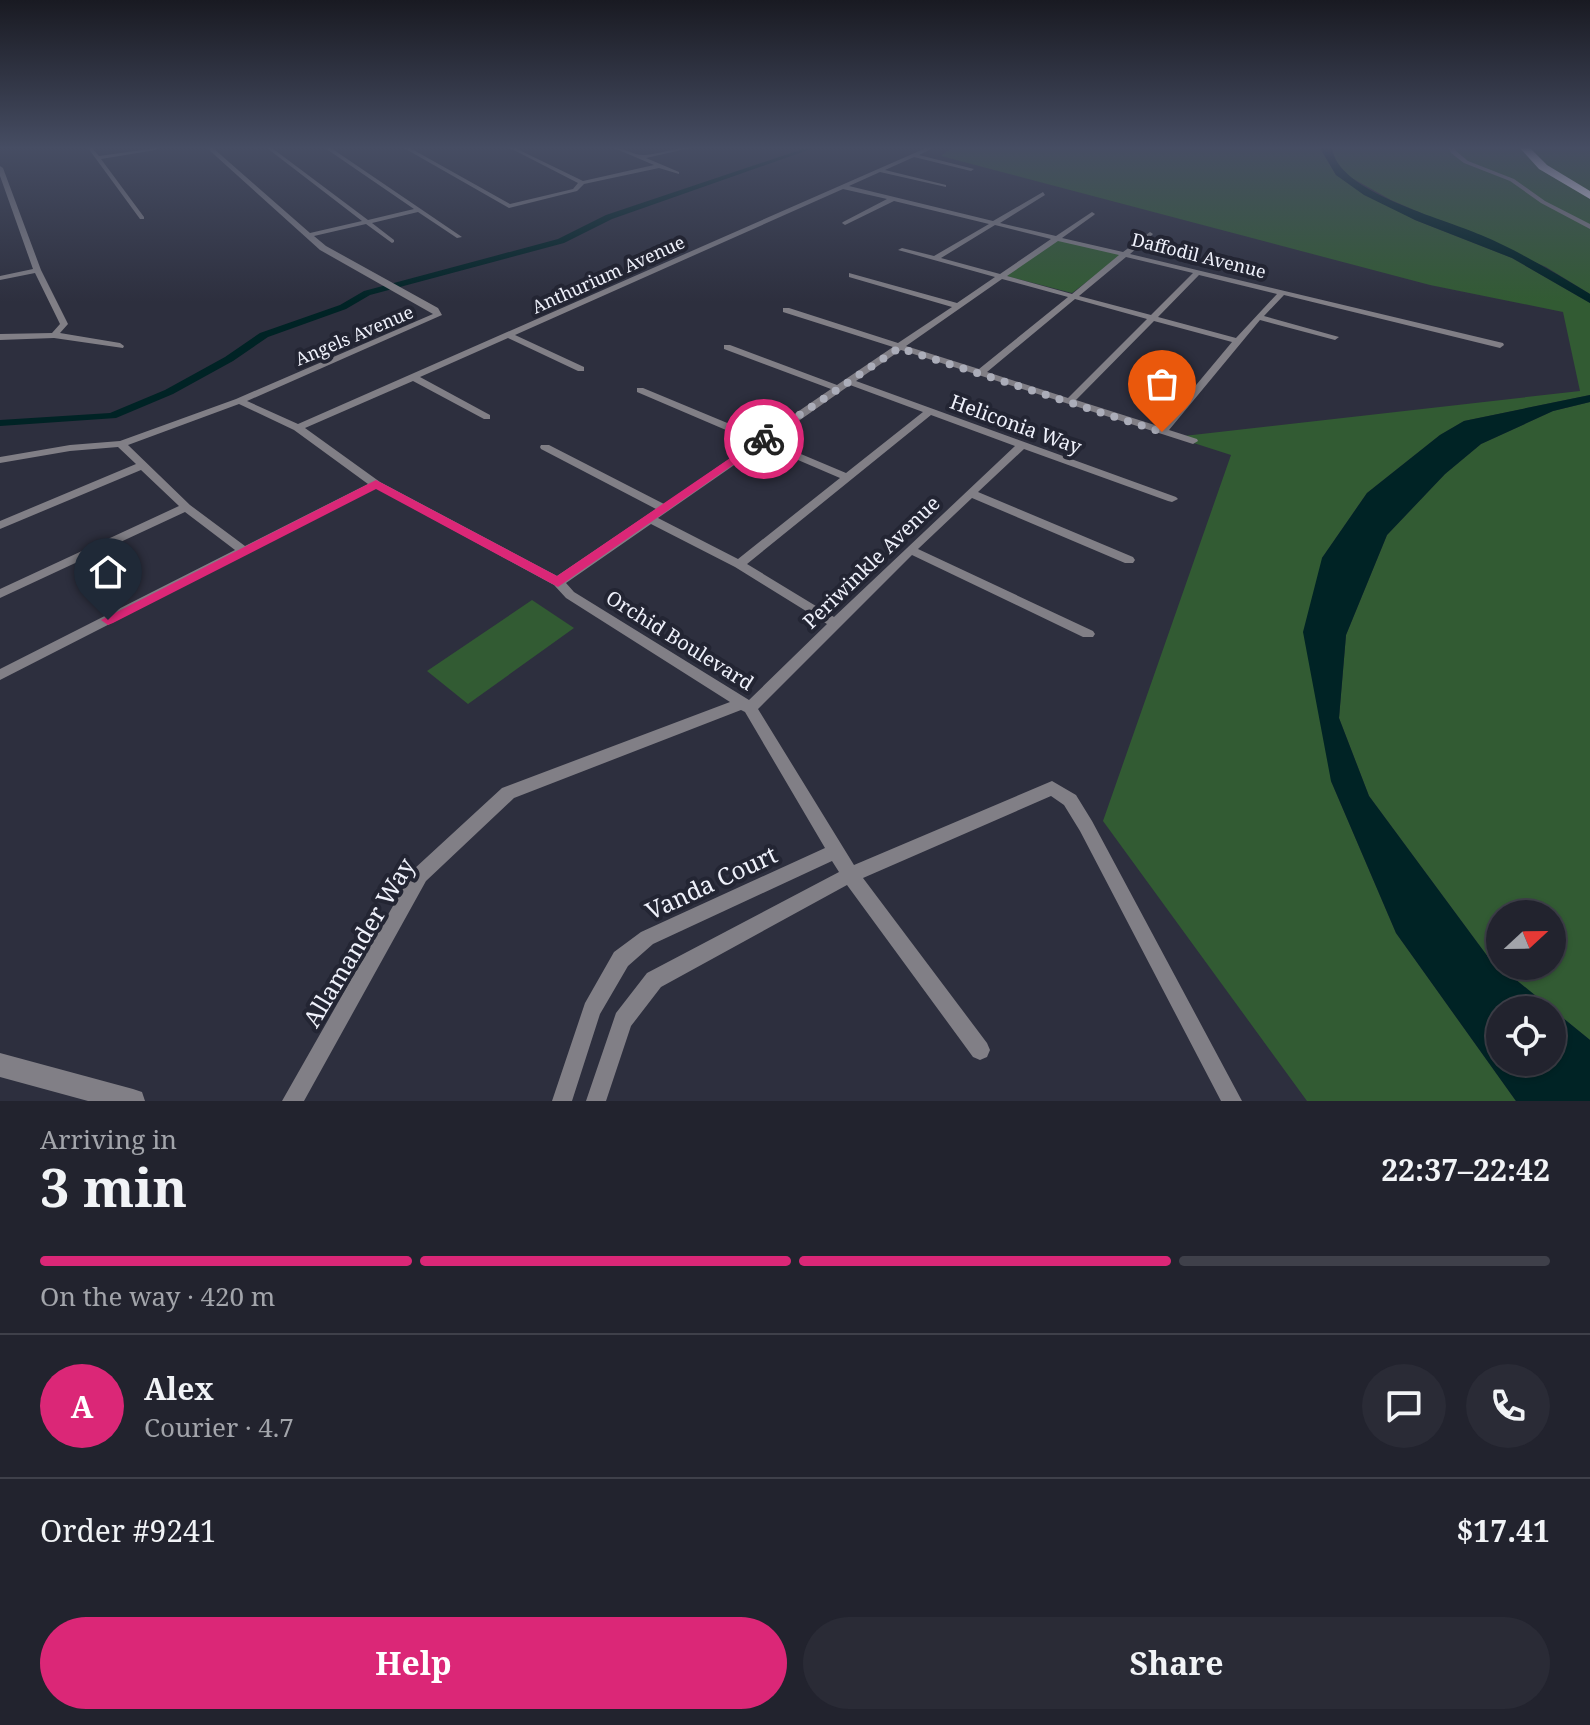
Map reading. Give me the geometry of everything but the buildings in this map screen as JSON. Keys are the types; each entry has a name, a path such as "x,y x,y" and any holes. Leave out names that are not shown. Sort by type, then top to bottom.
{"street":[{"path":"11,199 37,270 64,324 54,335"},
{"path":"128,199 142,218"},
{"name":"Angels Avenue","path":"239,401 438,315 435,310 323,248 270,199"},
{"path":"338,199 392,241"},
{"path":"403,199 459,237"},
{"path":"495,199 505,205 531,199"},
{"name":"Anthurium Avenue","path":"298,428 816,199"},
{"path":"845,223 892,199"},
{"name":"Daffodil Avenue","path":"901,199 1500,345"},
{"path":"935,259 1034,199"},
{"path":"1539,199 1590,227"},
{"path":"311,235 419,210"},
{"path":"558,582 1092,214"},
{"path":"980,373 1150,234"},
{"path":"902,250 1238,341"},
{"path":"0,278 37,270"},
{"path":"1069,402 1199,271"},
{"path":"852,275 957,306"},
{"path":"1162,432 1258,317 1283,292"},
{"path":"786,310 1193,441"},
{"path":"1258,317 1335,337"},
{"path":"0,337 54,335 120,346"},
{"path":"509,335 581,369"},
{"name":"Heliconia Way","path":"727,347 930,411 1172,499"},
{"path":"413,377 487,417"},
{"path":"640,390 847,477"},
{"path":"0,460 70,448 121,444 239,401"},
{"name":"Orchid Boulevard","path":"239,401 298,428 376,484 558,582 570,595 746,706 850,875 980,1050"},
{"path":"739,564 930,411"},
{"path":"121,444 186,507 244,551"},
{"name":"Periwinkle Avenue","path":"746,706 1021,446"},
{"path":"545,447 665,509"},
{"path":"0,525 141,466"},
{"path":"0,675 376,484"},
{"path":"972,494 1129,560"},
{"path":"0,594 186,507"},
{"path":"651,519 739,564 836,624"},
{"path":"910,550 1088,634"},
{"name":"Allamander Way","path":"292,1101 420,875 508,793 746,706"},
{"path":"596,1101 623,1020 654,980 850,875 1052,788 1070,800 1086,826 1232,1101"},
{"name":"Vanda Court","path":"562,1101 592,1010 621,959 647,938 836,851"},
{"path":"0,1065 123,1100"}],"green space":[{"path":"1105,199 1379,199 1415,220 1512,258 1590,303 1590,395 1464,421 1440,435 1367,493 1322,558 1331,781 1396,933 1486,1059 1486,1076 1498,1076 1516,1101 1307,1101 1103,821 1231,455 1175,437 1580,391 1563,312 1430,285"},
{"path":"1590,199 1590,294 1546,267 1391,200"},
{"path":"1060,238 1125,253 1072,293 1006,276"},
{"path":"1590,402 1590,1040 1566,1020 1566,996 1536,996 1516,980 1566,980 1566,900 1486,900 1486,954 1369,796 1339,718 1346,635 1387,535 1445,474 1481,444 1553,411"},
{"path":"532,600 574,628 468,704 427,671"}],"shaded area":[{"path":"1373,199 1389,199 1509,248 1590,294 1590,303 1512,258 1415,220"},
{"path":"1590,395 1590,402 1553,411 1481,444 1445,474 1387,535 1346,635 1339,718 1369,796 1486,954 1486,980 1516,980 1536,996 1486,996 1486,1059 1396,933 1331,781 1303,632 1322,558 1367,493 1440,435 1464,421"},
{"path":"1566,1020 1590,1040 1590,1101 1516,1101 1498,1076 1566,1076"}],"waterway":[{"path":"0,423 112,416 169,392 229,359 264,335 343,307 367,293 561,241 609,217 661,199"}],"way so far":[{"path":"764,439 899,348 1162,432"}],"route":[{"path":"108,620 376,484 558,582 764,439"}]}
